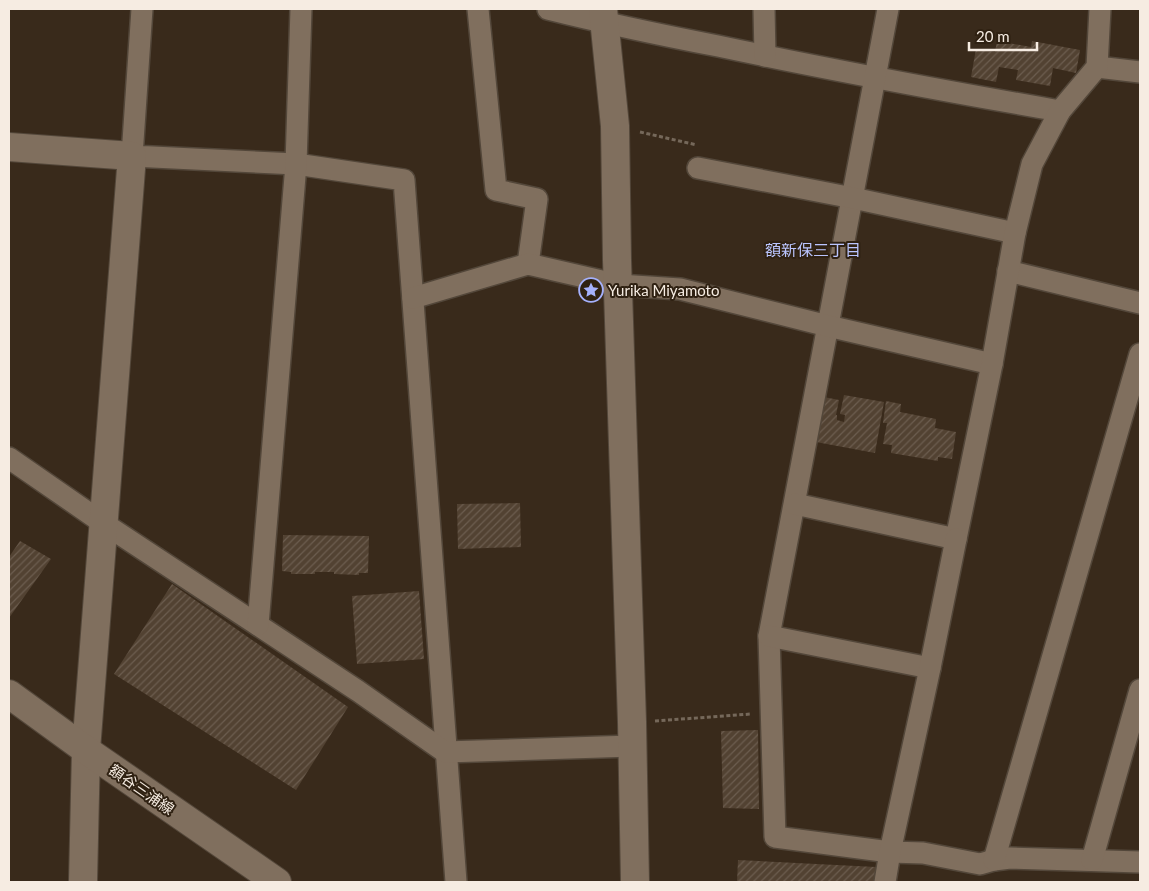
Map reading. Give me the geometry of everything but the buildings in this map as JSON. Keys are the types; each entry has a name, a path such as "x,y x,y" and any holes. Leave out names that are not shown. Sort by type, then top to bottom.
{"street":[{"path":"84,882 86,750 142,9"},
{"path":"258,625 296,164 302,9"},
{"path":"478,9 496,190 537,200 528,264"},
{"path":"548,9 603,16 765,56 1060,111"},
{"path":"764,9 765,56"},
{"path":"888,9 769,636 775,838 890,852 923,853 980,864 1010,858 1140,862"},
{"path":"885,882 992,364 1015,233 1032,164 1060,111 1097,67 1100,9"},
{"path":"603,16 615,126 635,882"},
{"path":"1097,67 1140,72"},
{"path":"9,147 132,156 296,164 404,180 456,882"},
{"path":"698,168 852,198 1015,233"},
{"path":"413,298 528,264 619,285 680,289 992,364"},
{"path":"1008,271 1140,303"},
{"path":"994,860 1140,354"},
{"path":"9,458 103,523 358,691 445,752 632,734"},
{"path":"795,504 956,539"},
{"path":"769,636 930,668"},
{"path":"1092,860 1140,690"},
{"name":"額谷三浦線","path":"9,694 86,750 277,882"}],"path":[{"path":"615,126 704,147 698,168"},
{"path":"632,734 772,713"}],"place":[{"name":"Yurika Miyamoto","path":"591,290"}],"district":[{"name":"額新保三丁目","path":"813,249"}]}
